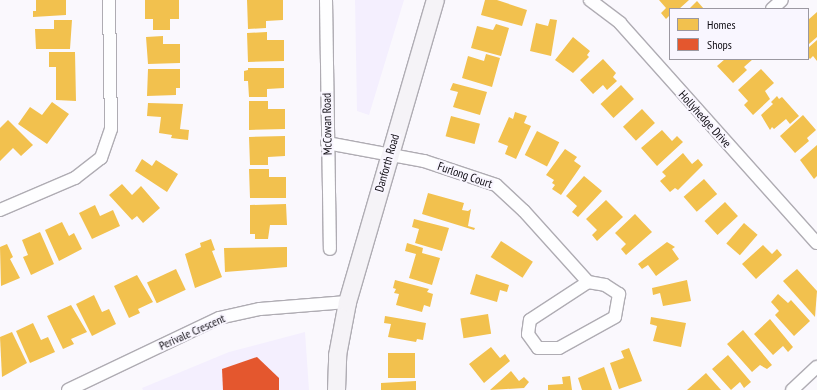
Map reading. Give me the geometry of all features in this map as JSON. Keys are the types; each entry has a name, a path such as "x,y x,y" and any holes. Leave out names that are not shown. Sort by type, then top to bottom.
{"main road":[{"name":"Danforth Road","path":"336,390 342,326 347,302 435,0"}],"street":[{"path":"0,210 75,178 102,158 111,129 109,0"},
{"name":"McCowan Road","path":"326,0 327,143 330,249"},
{"name":"Hollyhedge Drive","path":"590,0 620,23 817,243"},
{"path":"773,8 782,0"},
{"name":"Furlong Court","path":"327,143 390,153 424,161 496,185 524,211 588,282"},
{"path":"588,282 605,284 619,294 615,317 559,348 538,348 528,334 530,320 588,282"},
{"name":"Perivale Crescent","path":"68,390 219,318 260,309 347,302"},
{"path":"792,390 817,367"}],"shaded area":[{"path":"355,0 404,0 369,115 357,111"},
{"path":"305,332 309,390 143,390 142,388 229,352"}],"building: Homes":[{"path":"36,0 66,0 66,15 33,17 33,11 36,11"},
{"path":"145,0 179,0 179,19 170,19 170,30 153,30 153,19 145,19"},
{"path":"247,0 283,0 283,20 266,21 266,28 248,29"},
{"path":"485,0 497,0 527,10 522,26 481,15"},
{"path":"659,0 689,0 680,8 669,8 669,16 666,19 661,13 666,8"},
{"path":"697,1 703,8 690,8"},
{"path":"817,12 817,37 809,44 809,19"},
{"path":"550,19 557,20 551,56 530,51 536,23 548,26"},
{"path":"54,20 72,20 70,49 36,49 35,29 54,29"},
{"path":"496,24 509,28 501,56 471,48 477,26 493,30"},
{"path":"267,32 267,40 284,40 284,61 248,62 247,33"},
{"path":"163,36 163,44 180,44 180,63 148,64 146,37"},
{"path":"573,37 590,51 587,55 589,57 573,73 555,60"},
{"path":"817,40 817,61 813,56 810,59 809,58 809,47"},
{"path":"49,52 75,52 76,101 56,100 56,67 49,67"},
{"path":"486,54 500,58 492,87 462,78 468,56 484,61"},
{"path":"603,59 616,73 613,77 617,81 607,90 603,85 593,94 580,80"},
{"path":"724,60 752,60 744,67 747,70 733,83 717,66"},
{"path":"248,68 284,68 284,88 267,89 267,97 249,97 248,81 244,81 244,71 248,70"},
{"path":"148,69 180,69 180,88 176,88 176,95 147,96"},
{"path":"761,69 774,83 765,91 770,99 753,115 744,105 748,101 738,90"},
{"path":"453,83 487,92 480,115 453,107 458,92 450,90"},
{"path":"621,85 634,99 613,118 601,104"},
{"path":"777,96 779,99 782,97 799,116 790,124 786,119 774,129 772,127 770,130 761,115 773,104 771,102"},
{"path":"249,101 268,101 268,109 285,109 285,129 249,130"},
{"path":"52,102 69,114 47,144 18,124 30,107 42,115"},
{"path":"148,103 183,104 180,129 189,130 188,140 171,138 172,135 159,133 161,117 147,116"},
{"path":"642,109 655,123 636,141 623,127"},
{"path":"515,112 527,116 524,123 531,126 516,159 505,154 508,146 498,142 509,117 513,119"},
{"path":"803,115 816,130 807,138 809,141 795,153 780,136"},
{"path":"451,116 480,124 475,144 446,136"},
{"path":"8,120 33,145 21,156 13,148 0,161 0,128"},
{"path":"662,130 672,141 677,136 683,142 657,166 641,148"},
{"path":"537,131 559,142 547,166 525,155"},
{"path":"285,136 285,156 268,157 268,165 250,165 249,137"},
{"path":"817,145 817,176 814,179 800,160"},
{"path":"565,149 577,157 574,161 581,166 561,195 552,189 555,185 552,183 554,180 546,175"},
{"path":"683,153 692,164 698,159 703,165 678,190 675,188 670,192 660,181 666,176 662,172"},
{"path":"142,159 152,166 156,160 178,174 167,192 135,171"},
{"path":"249,169 269,169 269,177 286,177 286,198 250,198"},
{"path":"584,176 602,191 578,217 572,212 577,206 566,196"},
{"path":"704,179 717,194 697,212 684,197"},
{"path":"122,184 132,195 141,186 160,208 143,223 137,216 132,220 109,195"},
{"path":"428,193 464,203 462,210 468,211 471,209 468,226 475,228 474,230 422,214"},
{"path":"606,200 623,217 597,241 592,235 597,230 586,219"},
{"path":"725,202 738,216 717,235 705,221"},
{"path":"286,204 287,225 270,225 268,239 255,239 255,234 250,234 250,205"},
{"path":"95,205 100,216 113,210 120,226 92,239 79,213"},
{"path":"635,214 652,232 626,255 621,249 626,244 615,233"},
{"path":"414,219 449,228 442,251 415,243 419,229 412,227"},
{"path":"62,222 69,236 74,233 82,249 59,261 45,230"},
{"path":"744,223 758,235 740,255 726,243"},
{"path":"40,232 54,264 31,275 23,257 28,255 22,240"},
{"path":"211,239 215,250 212,251 222,277 195,288 185,254 201,247 200,243"},
{"path":"501,241 533,262 523,278 491,257"},
{"path":"667,242 675,247 672,249 679,259 656,276 648,265 642,269 638,264"},
{"path":"407,243 423,248 422,253 440,258 432,285 409,278 416,254 405,251"},
{"path":"7,244 13,257 10,259 20,278 1,286 0,247"},
{"path":"763,245 772,254 777,249 782,255 756,279 742,264"},
{"path":"287,247 287,267 225,272 224,248"},
{"path":"176,269 186,290 157,303 147,283"},
{"path":"797,269 817,291 815,317 783,281"},
{"path":"476,274 509,285 507,292 500,290 497,302 470,294"},
{"path":"137,275 153,302 138,309 140,313 129,318 114,286"},
{"path":"395,280 429,289 427,292 433,294 430,307 424,305 422,312 396,305 399,294 394,293 396,289 393,288"},
{"path":"687,280 691,301 663,306 660,293 653,295 652,288"},
{"path":"778,294 788,303 791,300 810,321 794,336 775,315 779,311 771,302"},
{"path":"94,295 102,312 109,309 116,324 92,336 76,304"},
{"path":"71,305 87,332 71,339 74,344 63,349 47,316"},
{"path":"488,314 491,334 463,338 460,318"},
{"path":"385,316 426,323 423,340 417,339 416,342 388,337 391,324 384,323"},
{"path":"651,317 686,323 681,347 653,341 657,326 650,324"},
{"path":"770,319 793,347 788,352 783,346 773,355 754,334"},
{"path":"33,323 41,340 48,337 55,352 30,363 16,331"},
{"path":"743,330 772,365 767,369 760,365 752,372 727,344"},
{"path":"12,332 27,363 2,377 0,337"},
{"path":"491,347 500,358 505,354 510,361 484,383 469,364"},
{"path":"629,348 642,381 619,389 610,363 624,358 621,351"},
{"path":"388,353 415,353 415,378 388,378"},
{"path":"728,355 751,382 744,388 740,382 731,390 712,369"},
{"path":"604,367 612,390 582,390 578,378"},
{"path":"511,371 519,381 524,377 529,382 524,388 490,390"},
{"path":"706,373 721,390 687,390"},
{"path":"570,376 572,390 548,390 548,385 563,384 562,377"},
{"path":"416,381 416,390 381,390 381,383"}],"building: Shops":[{"path":"257,357 279,378 279,390 223,390 222,369"}]}
